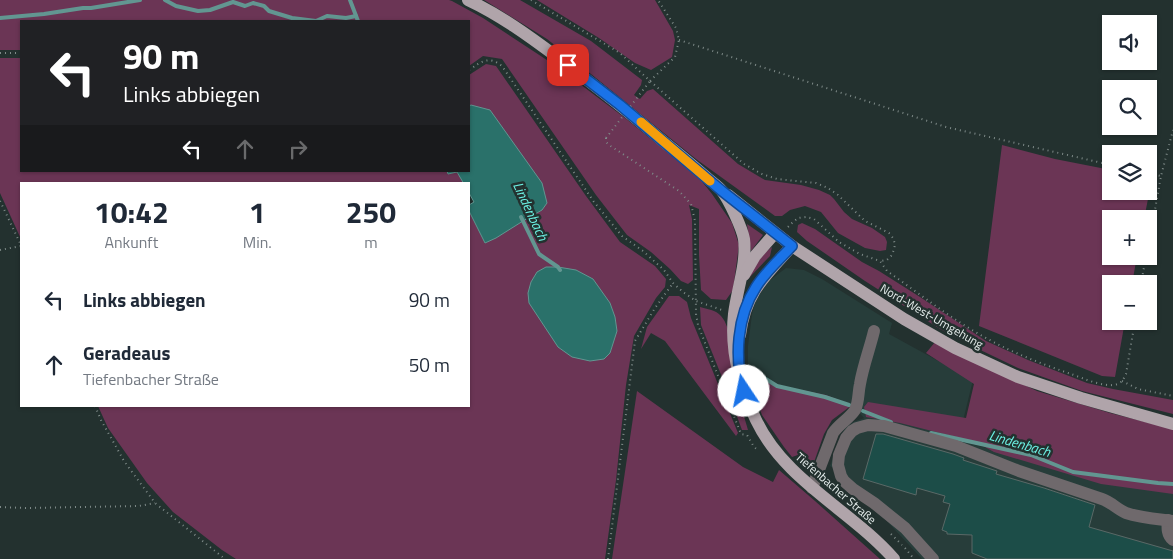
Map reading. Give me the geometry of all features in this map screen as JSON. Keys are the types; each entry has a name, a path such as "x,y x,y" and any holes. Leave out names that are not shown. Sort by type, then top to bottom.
{"main road":[{"name":"Tiefenbacher Straße","path":"470,1 520,30 590,82 722,191 744,238 744,258 734,314 733,347 736,364 756,421 770,445 781,458 812,488 873,538 894,559"},
{"name":"Nord-West-Umgehung","path":"722,191 792,246 904,319 955,348 1018,377 1081,398 1173,424"},
{"name":"Tiefenbacher Straße","path":"740,286 746,270 755,256 778,235"},
{"name":"Tiefenbacher Straße","path":"741,380 739,364 740,342 746,307 756,286 764,275 792,246"}],"lane":[{"path":"812,488 833,433 838,426 848,419 857,406 860,385 874,331"},
{"path":"933,559 905,528 844,481 838,465 839,455 846,438 852,431 868,425 884,426 956,446 1019,471 1111,502 1124,512 1171,521 1167,528 1168,534 1173,540"}],"path":[{"path":"532,0 620,53 744,164 776,179 816,183 828,188 866,221 889,233 895,244 891,256 887,260 880,261 860,254 839,242 814,220 806,217 798,218 778,235"},
{"path":"606,138 650,81 675,57 679,40 676,28 658,0"},
{"path":"679,40 946,127 1102,163"},
{"path":"0,53 20,53"},
{"path":"470,69 483,61 491,60 502,66 594,202 622,236 643,250 683,292 696,301 734,314"},
{"path":"1155,210 1173,130"},
{"path":"1157,175 1162,176"},
{"path":"0,201 20,244"},
{"path":"0,250 20,246"},
{"path":"880,261 887,271 961,324 1035,361 1096,383 1110,386 1117,385 1122,381 1126,374 1133,330"},
{"path":"608,559 635,341 673,283"},
{"path":"1122,381 1138,389 1173,396"},
{"path":"95,407 124,461 155,503 225,559"},
{"path":"0,507 140,506 155,503"}],"shaded area":[{"path":"0,0 449,0 483,18 556,66 625,118 700,179 732,223 739,245 733,290 726,300 711,299 701,290 699,209 689,205 692,219 693,280 688,284 681,281 651,252 627,235 596,195 502,59 483,56 470,65 470,20 20,20 20,50 0,50"},
{"path":"484,0 520,0 591,41 642,80 634,95 640,99 647,91 653,89 738,164 765,180 801,185 830,195 852,219 872,228 885,237 887,242 886,250 880,251 865,248 838,233 821,212 805,206 790,210 782,216 775,216 696,159 547,39"},
{"path":"537,0 655,0 673,31 675,40 672,57 651,70 635,63 599,38"},
{"path":"0,58 20,58 20,172 447,172 448,174 457,172 463,182 20,182 20,237 0,193"},
{"path":"486,64 496,66 620,242 655,266 666,279 665,287 656,298 634,336 626,385 605,559 236,559 173,512 147,483 108,428 98,407 470,407 470,213 485,243 542,210 471,105 470,74","holes":["610,303 616,328 610,353"]},
{"path":"1002,145 1055,159 1102,168 1102,200 1148,200 1146,210 1102,210 1102,265 1135,265 1134,275 1102,275 1102,330 1123,330 1115,377 1102,376 979,326"},
{"path":"802,223 815,229 862,262 920,297 986,341 1087,383 1173,400 1173,414 1082,391 1018,368 970,345 940,329 807,241 797,232 798,225"},
{"path":"747,224 763,235 751,251"},
{"path":"772,247 770,256 747,280 761,258"},
{"path":"786,268 804,270 822,279 892,323 889,334 973,380 958,441 1031,458 1173,485 1173,559 922,559 884,518 830,466 845,428 853,422 864,418 852,405 826,395 777,385 748,366 748,346 752,314 756,300 769,281"},
{"path":"669,296 679,296 687,302 691,318 738,433 736,436 665,341 651,333 641,349 647,327"},
{"path":"700,307 719,314 725,322 730,341 732,369 748,430 742,430 701,325"},
{"path":"935,342 1037,391 1110,413 1173,429 1173,494 1101,484 994,452 976,442 900,423 866,417 864,407 868,402 966,418 974,384 926,353"},
{"path":"748,366 777,385 826,395 852,405 832,420 824,434 813,465 801,454 792,457 762,415 751,385"},
{"path":"637,391 743,467 773,482 779,470 880,559 612,559"}],"water":[{"path":"470,106 490,110 542,183 547,203 542,210 485,243 470,213 470,204 474,202 470,195 470,182 463,182 457,172 470,172"},
{"path":"546,267 576,270 593,279 610,303 617,331 610,353 604,359 590,361 572,357 558,347 529,303 528,293 531,282 537,272"}],"building":[{"path":"876,434 883,434 953,454 964,458 963,460 997,471 996,474 1095,505 1089,527 1173,551 1173,559 987,559 972,553 972,535 947,534 947,532 942,530 950,504 943,502 945,496 917,488 916,495 863,479"}],"waterway":[{"path":"0,18 91,8 140,0"},
{"path":"165,0 176,6 198,11 210,10 233,2 245,6 253,3 264,6 269,11 292,18 308,20"},
{"name":"Lindenbach","path":"350,0 358,20"},
{"path":"318,20 327,16 346,18 356,16"},
{"name":"Lindenbach","path":"521,217 539,254 560,270"},
{"name":"Lindenbach","path":"748,368 777,386 825,397 849,405"},
{"name":"Lindenbach","path":"863,411 891,422"},
{"name":"Lindenbach","path":"931,433 1031,455 1073,472 1173,484"}],"slow traffic":[{"path":"641,122 710,181"}],"route":[{"path":"568,65 620,105 722,191 792,246 764,275 756,286 746,307 742,323 739,364 744,391"}]}
